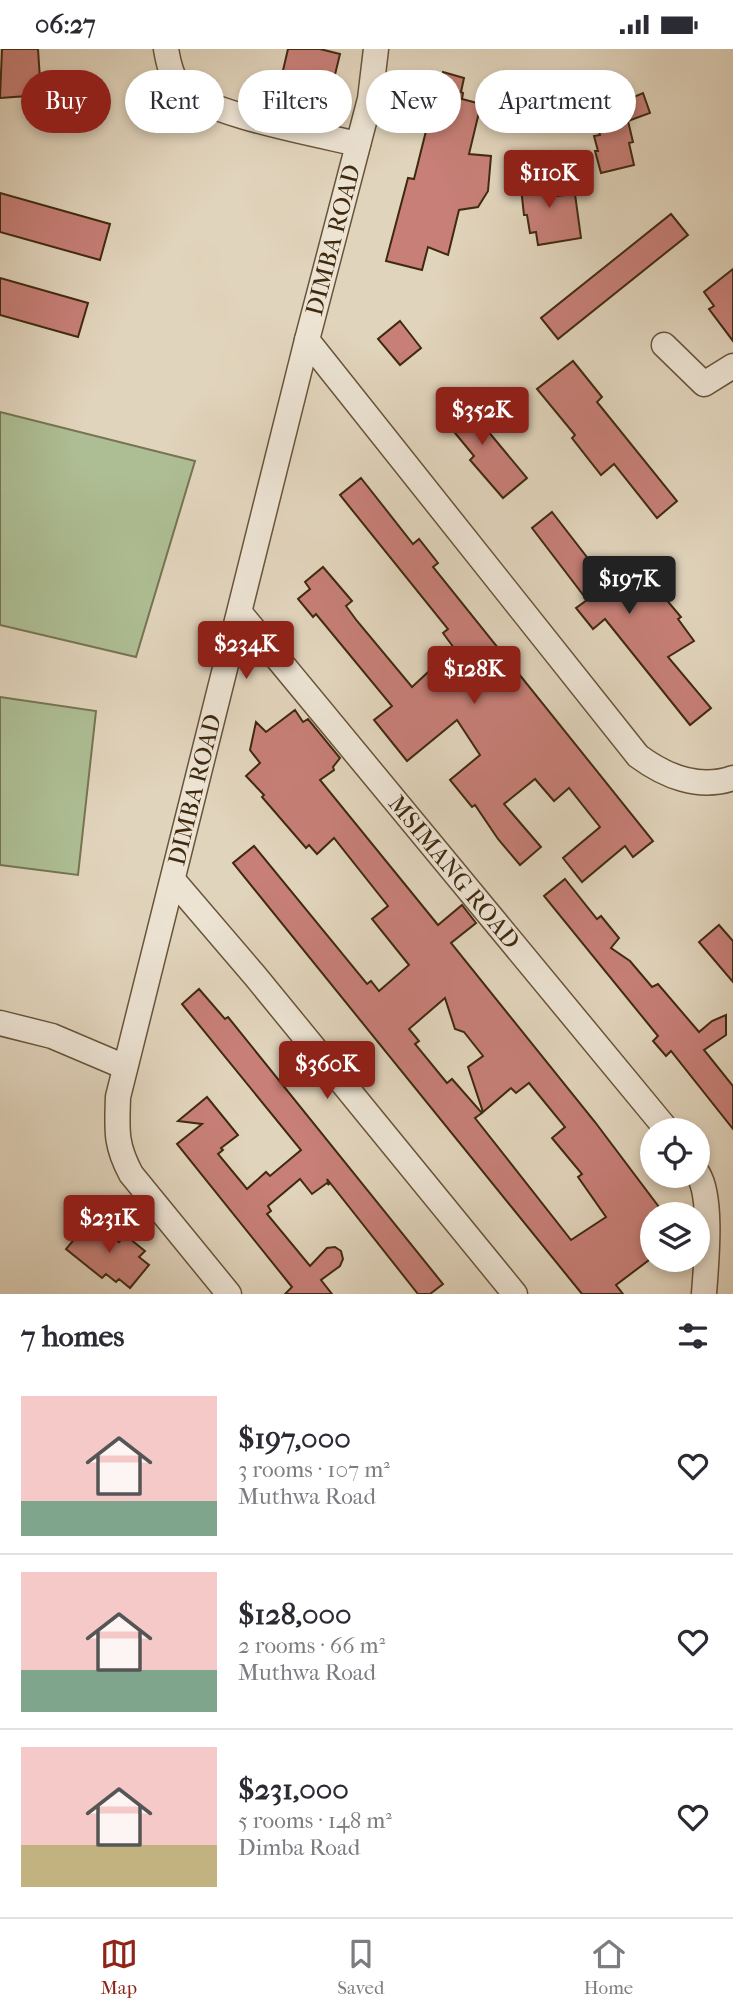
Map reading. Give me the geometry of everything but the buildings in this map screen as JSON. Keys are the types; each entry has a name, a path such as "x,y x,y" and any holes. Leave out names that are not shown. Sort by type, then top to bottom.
{"street":[{"path":"166,49 177,85 192,98 215,109 358,144"},
{"name":"DIMBA ROAD","path":"229,1294 131,1174 120,1153 117,1131 118,1097 307,339 370,99 376,49"},
{"path":"307,339 638,756 657,771 690,782 723,782 733,778"},
{"path":"664,345 704,384 733,366"},
{"name":"MSIMANG ROAD","path":"240,613 657,1118"},
{"path":"173,880 256,977 515,1294"},
{"path":"0,1023 52,1036 125,1067"},
{"path":"704,1188 704,1294"}],"green space":[{"path":"0,412 195,461 136,657 0,625"},
{"path":"0,697 96,711 78,875 0,865"}]}
